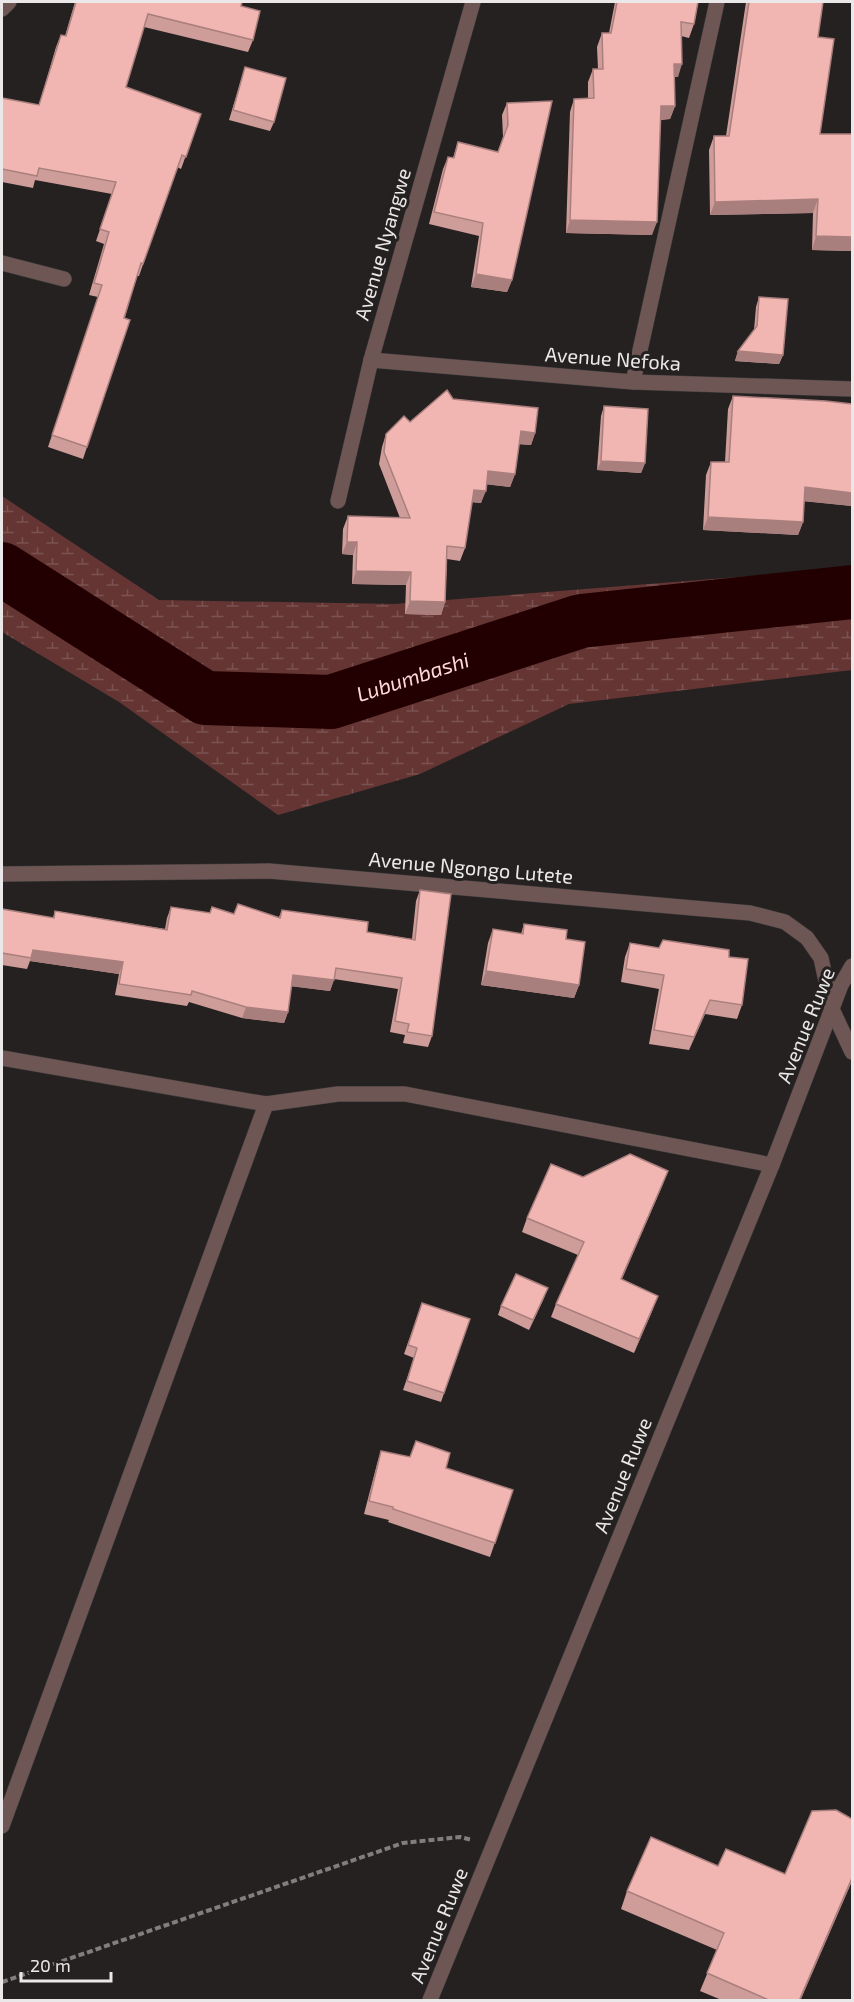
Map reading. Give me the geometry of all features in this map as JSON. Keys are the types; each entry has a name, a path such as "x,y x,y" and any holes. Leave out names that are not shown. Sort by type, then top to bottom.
{"street":[{"path":"2,9 9,2"},
{"name":"Avenue Nyangwe","path":"338,501 371,360 473,2"},
{"path":"633,382 717,2"},
{"path":"2,263 64,279"},
{"name":"Avenue Nefoka","path":"371,360 633,382 852,389"},
{"name":"Avenue Ngongo Lutete","path":"2,874 269,871 726,909 785,922 807,938 821,958 832,1009 852,1052"},
{"name":"Avenue Ruwe","path":"430,2001 772,1165 832,1009 852,966"},
{"path":"2,1058 266,1104 338,1094 405,1094 772,1165"},
{"path":"2,1826 266,1104"}],"path":[{"path":"2,1982 404,1843 460,1837 493,1846"}],"green space":[{"path":"2,496 159,600 395,604 852,568 852,670 569,704 420,774 278,815 119,702 2,632"}],"building":[{"path":"76,2 242,2 241,6 260,11 253,40 148,14 126,87 201,114 186,157 182,155 143,264 141,263 124,318 130,320 87,447 52,435 102,285 94,283 109,232 100,229 116,182 39,168 37,176 2,169 2,98 39,105 61,35 66,36"},
{"path":"617,2 698,2 694,24 681,22 682,64 674,64 675,106 661,106 657,222 570,220 574,99 594,98 593,69 603,69 602,33 611,33"},
{"path":"749,2 823,2 818,37 834,39 820,134 852,134 852,237 816,236 818,199 715,202 714,136 729,136"},
{"path":"245,67 286,78 274,122 233,110"},
{"path":"552,101 512,280 476,274 483,223 434,212 448,157 454,158 458,142 498,152 508,125 507,103"},
{"path":"759,297 788,299 783,355 738,351 757,326"},
{"path":"447,390 453,399 538,408 535,433 521,431 515,474 488,471 486,491 474,490 465,548 447,546 445,602 410,601 411,572 356,571 357,542 347,542 348,516 410,518 384,452 386,434 404,416 410,422"},
{"path":"733,396 852,404 852,493 805,487 803,522 708,517 711,462 729,462"},
{"path":"604,406 648,409 645,463 601,461"},
{"path":"420,890 451,894 432,1036 407,1032 409,1024 395,1021 402,978 336,968 334,980 293,975 288,1012 246,1007 192,991 191,995 119,984 123,962 33,950 31,958 2,953 2,909 54,918 55,911 167,930 171,907 210,913 212,907 234,914 238,904 280,918 282,910 368,922 367,932 415,940"},
{"path":"524,924 567,930 566,939 585,942 579,985 486,971 493,929 523,934"},
{"path":"663,940 729,950 729,957 748,959 742,1005 710,1000 694,1037 654,1030 664,975 626,969 630,943 659,948"},
{"path":"630,1154 668,1171 621,1279 658,1296 639,1339 556,1304 584,1242 527,1218 551,1164 583,1177"},
{"path":"516,1274 548,1288 533,1320 501,1306"},
{"path":"422,1303 470,1319 444,1393 407,1381 417,1348 408,1345"},
{"path":"416,1441 450,1453 446,1468 513,1490 495,1543 393,1509 393,1507 369,1501 381,1451 410,1457"},
{"path":"836,1810 852,1819 852,1878 799,2001 771,2001 707,1973 724,1933 627,1891 651,1837 718,1866 726,1849 785,1874 812,1811"}],"waterway":[{"name":"Lubumbashi","path":"2,569 205,698 331,702 581,621 852,592"}]}
